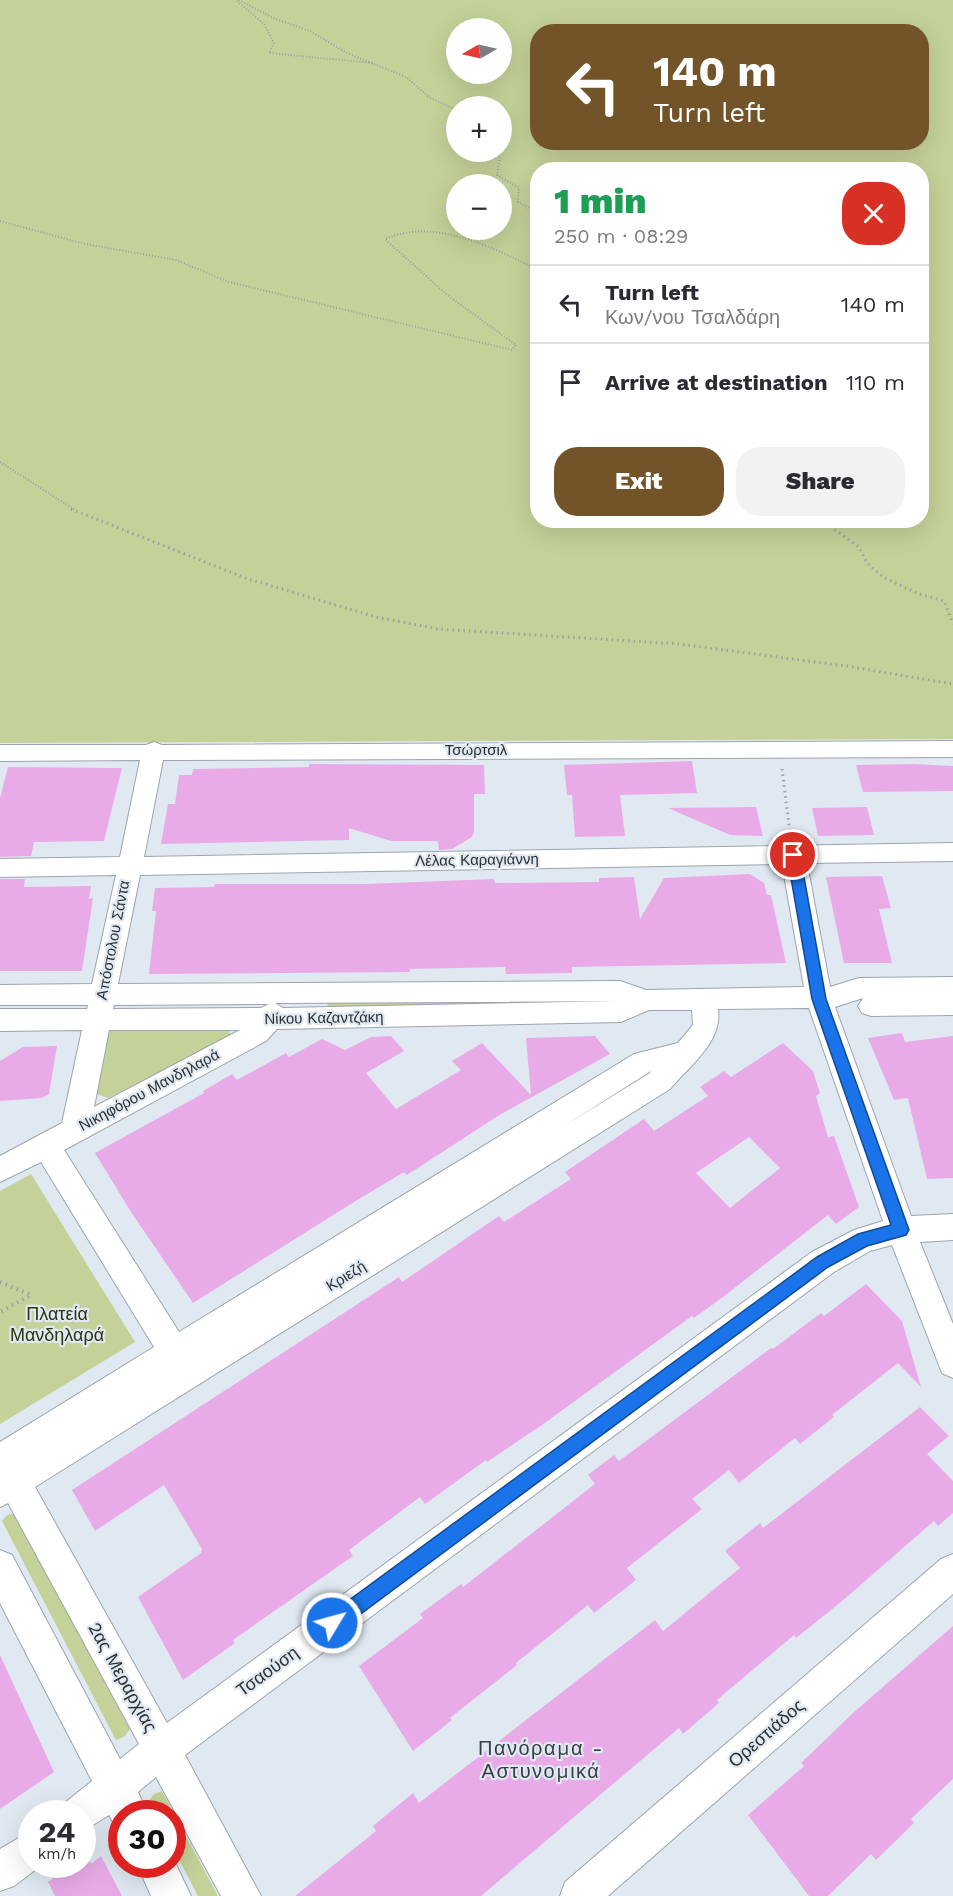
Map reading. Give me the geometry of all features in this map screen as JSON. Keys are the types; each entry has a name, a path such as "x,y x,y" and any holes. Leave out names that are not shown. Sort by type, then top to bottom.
{"street":[{"name":"Τσώρτσιλ","path":"0,753 154,750 953,749"},
{"name":"Απόστολου Σάντα","path":"75,1130 128,866 154,750"},
{"name":"Λέλας Καραγιάννη","path":"0,868 953,852"},
{"path":"793,855 829,998 901,1230 953,1363"},
{"name":"Νίκου Καζαντζάκη","path":"829,998 859,988 953,987"},
{"name":"Νίκου Καζαντζάκη","path":"0,995 103,994 273,1006 621,1012 646,1000 829,998 860,1006 953,1005"},
{"name":"Κριεζή","path":"4,1473 181,1362 660,1081 683,1053 698,1041 706,1026 704,1000"},
{"name":"Νίκου Καζαντζάκη","path":"0,1020 97,1020 273,1006"},
{"name":"Νικηφόρου Μανδηλαρά","path":"0,1170 257,1033 273,1006"},
{"path":"46,1146 181,1362"},
{"name":"Τσαούση","path":"122,1800 163,1748 823,1262 864,1239 901,1230 953,1227"},
{"name":"2ας Μεραρχίας","path":"4,1473 163,1748 242,1896"},
{"path":"0,1567 122,1800"},
{"name":"Ορεστιάδος","path":"579,1896 953,1570"},
{"path":"0,1872 18,1859"},
{"path":"163,1878 172,1896"}],"path":[{"path":"238,0 260,19 271,33 274,43 269,53 376,64"},
{"path":"238,0 406,77 429,97 446,105"},
{"path":"500,162 497,175 519,188 518,202 530,210"},
{"path":"0,221 85,244 176,260 229,282 512,350 516,345 446,294 385,239 401,232 450,238 498,249 530,265"},
{"path":"0,462 67,507 248,579 376,617 438,629 679,644 846,666 953,684"},
{"path":"832,528 859,547 867,563 883,577 919,594 944,601 953,624"},
{"path":"780,750 793,855"},
{"path":"0,1282 31,1295 0,1311"}],"green space":[{"path":"0,0 953,0 953,739 0,743"},
{"path":"620,998 621,1004 327,1007 328,1003"},
{"path":"229,1025 230,1036 108,1098 94,1093 107,1035 113,1028"},
{"name":"Πλατεία Μανδηλαρά","path":"31,1174 135,1342 0,1424 0,1191"},
{"path":"15,1513 130,1729 124,1737 116,1740 2,1521 7,1515"},
{"path":"162,1791 167,1800 150,1800 154,1794"},
{"path":"186,1836 218,1896 198,1896 186,1873"}],"building":[{"path":"692,761 697,793 620,795 625,836 575,837 572,795 567,795 564,765"},
{"path":"309,764 484,765 485,794 474,794 472,837 452,849 439,850 438,841 391,841 349,828 349,840 161,844 168,804 175,804 179,775 192,775 193,769 309,767"},
{"path":"856,765 953,766 953,791 863,792"},
{"path":"8,767 122,768 104,841 34,842 31,856 0,857 0,798"},
{"path":"756,807 763,836 730,835 668,808"},
{"path":"867,807 874,835 818,836 812,808"},
{"path":"750,874 764,883 767,895 771,895 786,963 572,967 572,973 506,974 505,967 410,969 410,972 149,974 156,911 152,911 155,888 214,887 215,884 365,884 494,879 495,883 599,882 599,878 634,877 640,919 664,878"},
{"path":"882,876 891,908 879,909 892,963 844,963 826,877"},
{"path":"0,879 25,879 24,887 91,886 89,899 93,898 82,971 0,971"},
{"path":"902,1033 905,1042 953,1036 953,1178 927,1179 908,1098 894,1100 868,1038"},
{"path":"391,1036 404,1051 366,1073 396,1109 461,1070 452,1061 482,1043 531,1095 526,1038 595,1036 610,1054 501,1114 407,1175 404,1172 193,1303 131,1212 95,1153 204,1093 203,1091 232,1074 237,1080 286,1053 289,1057 322,1039 345,1050 371,1037"},
{"path":"783,1043 813,1071 820,1093 816,1096 828,1137 834,1136 859,1207 836,1224 828,1215 723,1297 694,1318 692,1316 542,1425 487,1462 486,1460 425,1504 420,1497 349,1550 353,1556 233,1640 235,1643 183,1680 138,1597 201,1553 202,1549 164,1485 95,1531 72,1490 399,1277 402,1282 499,1216 504,1222 571,1179 565,1172 644,1119 654,1131 708,1096 700,1087 724,1071 731,1077","holes":["749,1137 780,1168 730,1208 696,1173"]},
{"path":"57,1046 49,1094 42,1098 0,1101 0,1061 23,1047"},
{"path":"866,1284 902,1321 921,1387 898,1363 832,1415 834,1417 800,1444 795,1438 739,1483 729,1470 692,1499 702,1509 627,1568 636,1580 594,1613 588,1605 413,1751 359,1666 423,1618 420,1614 461,1584 463,1587 595,1484 588,1475 614,1455 619,1461 771,1348 773,1349 821,1313 824,1316"},
{"path":"920,1407 949,1436 927,1454 953,1481 953,1513 938,1526 934,1521 841,1602 796,1638 794,1635 717,1700 719,1703 683,1734 679,1728 481,1896 295,1896 376,1831 373,1826 413,1793 419,1803 655,1620 663,1631 740,1568 725,1551 760,1523 763,1528"},
{"path":"953,1626 953,1779 911,1819 914,1823 876,1860 871,1854 828,1896 809,1896 748,1815 804,1766 801,1763 853,1713"},
{"path":"0,1655 54,1772 0,1809"},
{"path":"101,1856 108,1869 108,1878 113,1878 122,1896 55,1896 48,1882 53,1878 96,1878 96,1860"}],"district":[{"name":"Πανόραμα - Αστυνομικά","path":"541,1760"}],"route":[{"path":"332,1623 823,1262 864,1239 901,1230 819,999 793,855"}]}
